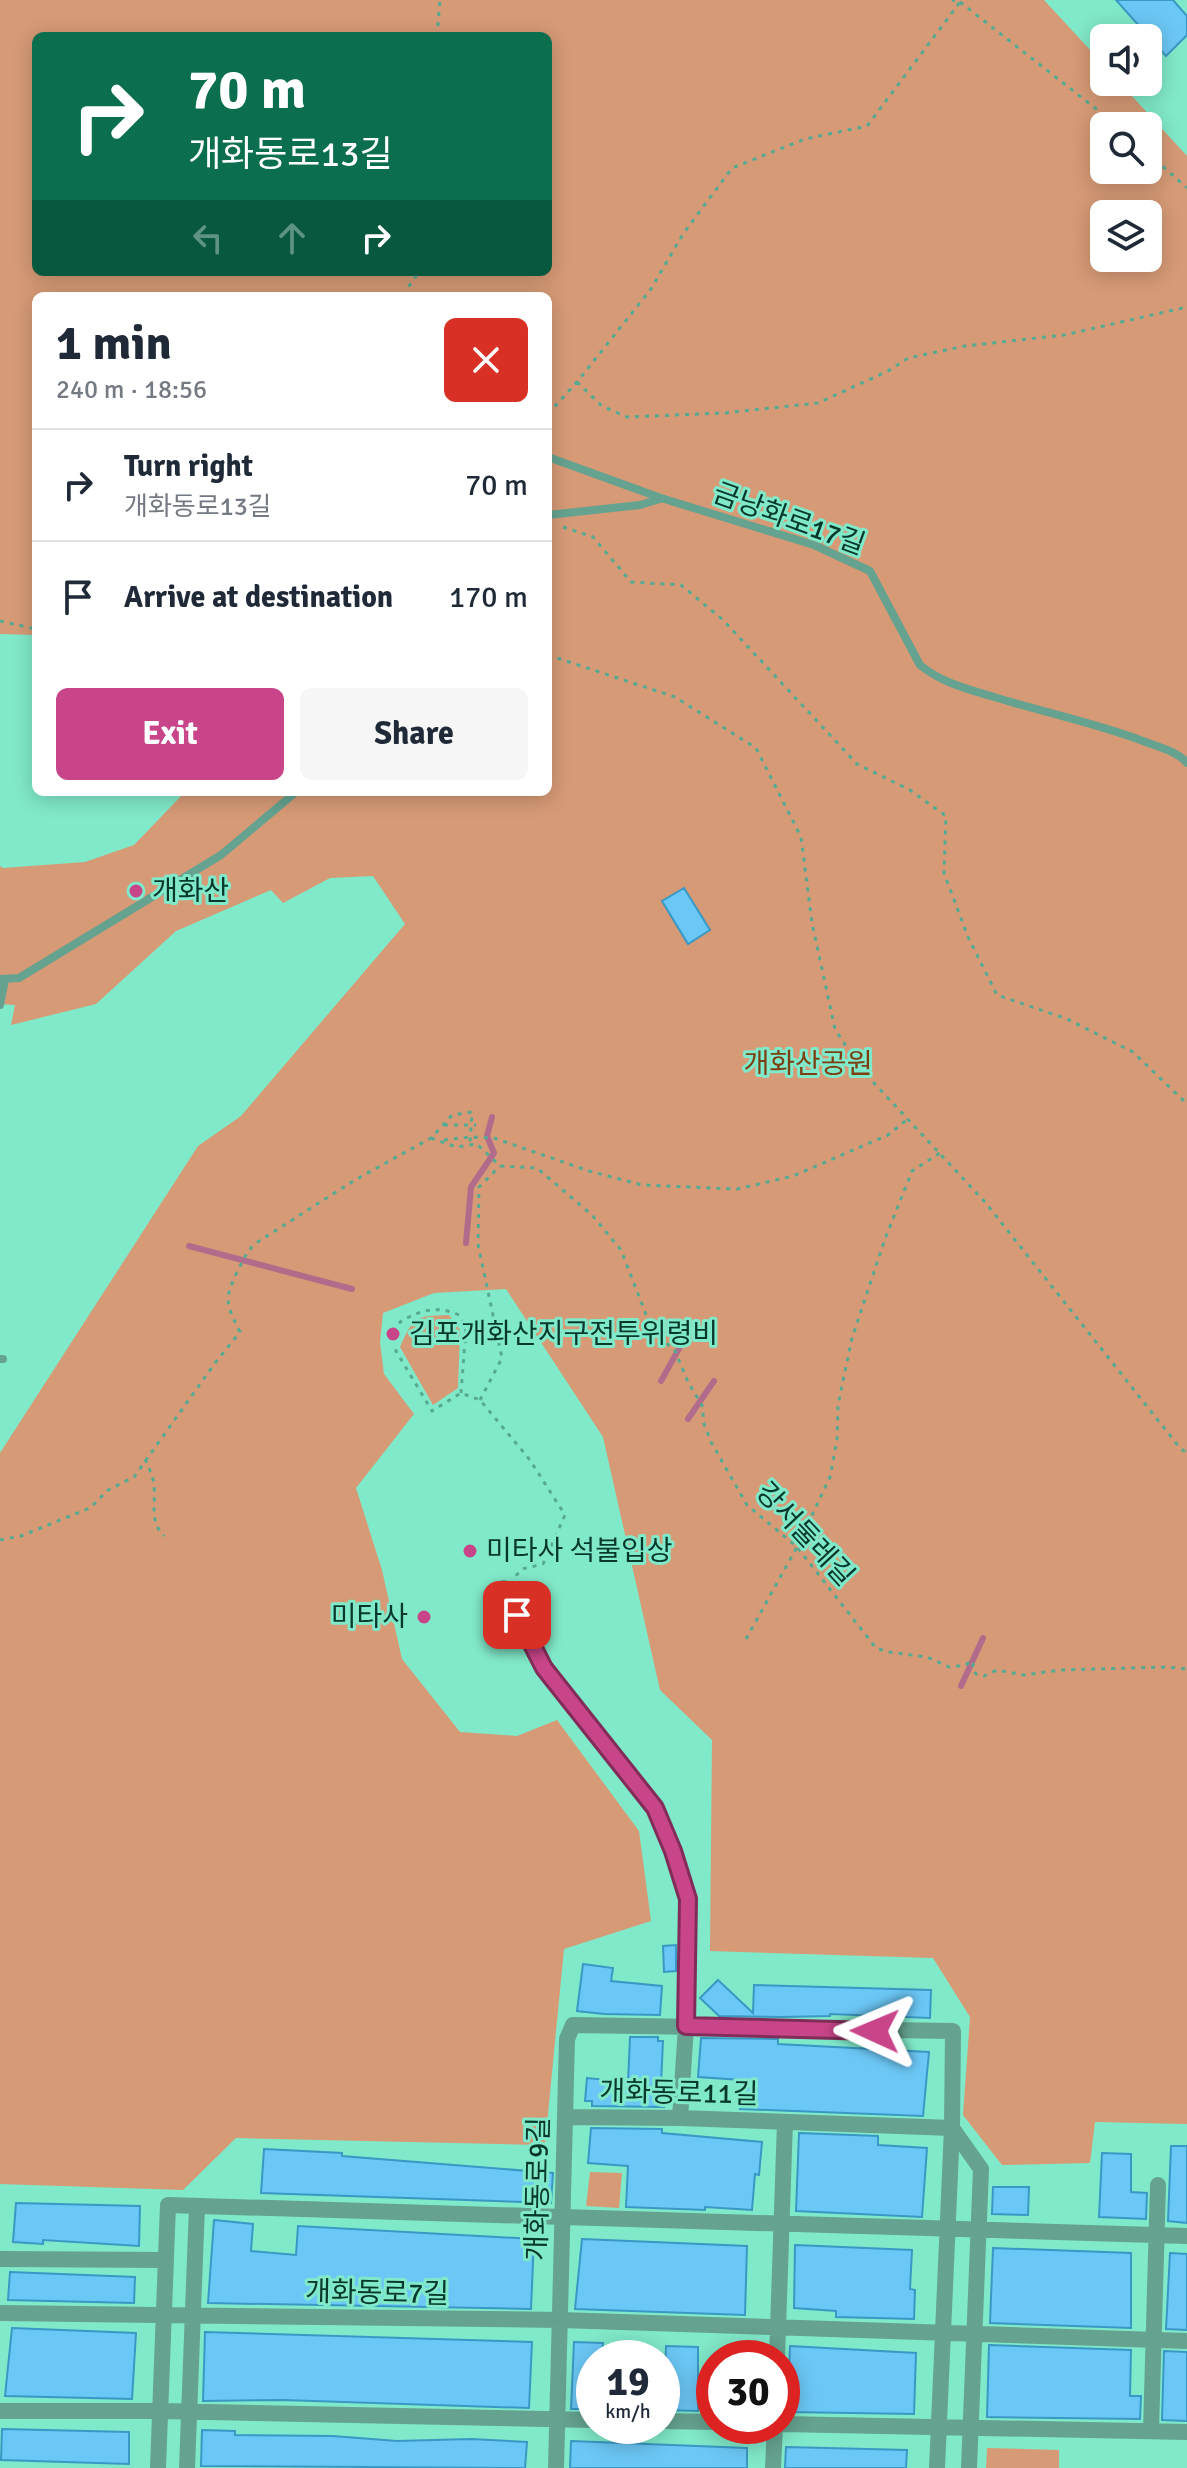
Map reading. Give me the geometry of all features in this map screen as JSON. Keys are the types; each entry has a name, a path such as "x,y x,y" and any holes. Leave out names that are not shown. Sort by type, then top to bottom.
{"street":[{"path":"504,1588 544,1668 655,1808 673,1851 688,1899 686,2026 680,2118"},
{"name":"개화동로9길","path":"556,2468 567,2039 573,2025 686,2026"},
{"path":"686,2026 953,2031 952,2128 937,2468"},
{"name":"개화동로11길","path":"566,2117 785,2122 778,2340"},
{"path":"785,2122 952,2128"},
{"path":"952,2128 981,2169 969,2468"},
{"path":"1151,2431 1158,2185"},
{"path":"158,2468 168,2205 1187,2236"},
{"path":"187,2468 197,2206"},
{"path":"0,2259 166,2260"},
{"name":"개화동로7길","path":"0,2313 561,2320"},
{"path":"561,2320 1187,2341"},
{"path":"0,2411 576,2420"},
{"path":"800,2424 1187,2432"},
{"path":"773,2468 774,2444"}],"lane":[{"name":"금낭화로17길","path":"552,458 661,498 814,545 870,571 920,665 947,682 1121,733 1175,753 1187,763"},
{"path":"552,515 640,505 661,498"},
{"path":"0,1005 3,979 19,978 221,855 291,796"}],"path":[{"path":"437,32 440,0"},
{"path":"952,0 960,2 1100,112"},
{"path":"552,410 651,289 683,234 732,168 805,139 867,126 960,2"},
{"path":"1162,166 1187,188"},
{"path":"577,382 602,406 627,417 724,413 818,403 888,371 908,358 965,346 1064,335 1187,307"},
{"path":"563,527 593,537 631,582 681,585 723,620 857,764 910,790 946,816 944,873 968,937 997,995 1067,1019 1133,1052 1187,1104"},
{"path":"0,621 32,628"},
{"path":"552,656 675,697 756,748 801,837 812,923 835,1029 860,1068 985,1202 1187,1453"},
{"path":"0,1540 21,1536 90,1508 108,1490 134,1477 240,1332 230,1313 226,1292 245,1252 355,1180 431,1138 452,1115 472,1112 470,1144"},
{"path":"431,1138 491,1138 642,1185 737,1189 793,1176 888,1135 909,1118"},
{"path":"443,1125 476,1125"},
{"path":"443,1140 456,1147 477,1144 500,1166 479,1187 478,1244 502,1358 480,1400"},
{"path":"746,1639 797,1547 830,1477 837,1440 838,1405 852,1338 885,1239 912,1171 940,1153"},
{"name":"강서둘레길","path":"500,1166 537,1168 592,1215 621,1250 640,1292 652,1330 675,1351 702,1404 703,1421 711,1442 747,1505 797,1547 876,1648 927,1657 949,1667 972,1662 976,1674 984,1676 997,1670 1024,1675 1099,1669 1187,1669"},
{"path":"444,1307 459,1315 466,1328 461,1393 432,1411 396,1351 395,1340 400,1322 416,1312 444,1307"},
{"path":"461,1393 480,1400 530,1460 565,1515 543,1564 522,1569 504,1588"},
{"path":"145,1459 154,1482 157,1529 164,1536"}],"green space":[{"name":"개화산공원","path":"0,0 1044,0 1090,50 1090,96 1132,96 1147,112 1090,112 1090,184 1162,184 1162,129 1187,156 1187,2124 1095,2122 1090,2163 1002,2165 963,2115 970,2017 933,1958 710,1951 712,1740 660,1690 603,1437 506,1289 434,1293 383,1313 380,1342 384,1374 414,1414 356,1488 382,1570 402,1659 460,1732 517,1736 557,1720 639,1831 651,1921 564,1949 545,2145 236,2138 183,2190 0,2184 0,1453 198,1146 241,1116 405,924 373,876 330,878 283,903 271,890 176,931 96,1004 11,1025 15,1005 0,1004 0,866 85,862 134,845 181,796 552,796 552,292 32,292 32,635 0,634"},
{"path":"449,1315 460,1330 458,1388 433,1405 400,1347 417,1320"},
{"path":"590,2172 622,2173 619,2208 586,2206"},
{"path":"987,2448 1059,2450 1059,2468 986,2468"}],"building":[{"path":"1116,0 1173,0 1187,16 1187,35 1166,56 1162,52 1162,24 1137,24"},
{"path":"684,888 710,930 688,944 662,901"},
{"path":"676,1945 676,1971 664,1972 663,1946"},
{"path":"583,1964 613,1968 611,1981 662,1986 660,2015 577,2011"},
{"path":"718,1980 753,2013 754,1985 931,1990 930,2018 830,2014 719,2016 700,1998"},
{"path":"630,2037 658,2037 658,2041 663,2041 661,2083 665,2084 664,2107 592,2106 592,2101 585,2101 587,2078 628,2082"},
{"path":"701,2038 778,2039 778,2044 929,2052 923,2116 740,2109 742,2080 698,2077"},
{"path":"591,2128 662,2129 662,2133 762,2142 752,2210 626,2207 628,2166 588,2163"},
{"path":"799,2133 878,2136 878,2145 927,2148 922,2217 796,2211"},
{"path":"1171,2146 1187,2146 1187,2223 1168,2221"},
{"path":"264,2149 342,2153 342,2156 553,2173 551,2203 261,2193"},
{"path":"1102,2153 1131,2154 1131,2192 1147,2193 1146,2219 1099,2217"},
{"path":"993,2187 1029,2187 1028,2215 992,2214"},
{"path":"16,2203 140,2206 139,2246 43,2240 43,2244 13,2242"},
{"path":"214,2220 253,2224 251,2251 296,2255 298,2226 534,2239 531,2309 208,2303"},
{"path":"582,2239 747,2246 745,2315 575,2309"},
{"path":"795,2245 912,2250 910,2289 915,2290 914,2319 836,2317 836,2311 794,2308"},
{"path":"993,2248 1131,2253 1131,2328 990,2323"},
{"path":"1170,2253 1187,2254 1187,2330 1166,2329"},
{"path":"10,2272 135,2277 134,2303 8,2300"},
{"path":"12,2328 136,2333 132,2399 5,2396"},
{"path":"205,2332 532,2342 529,2408 283,2400 203,2401"},
{"path":"574,2342 576,2342 576,2409 571,2409"},
{"path":"989,2345 1131,2350 1130,2396 1141,2396 1140,2419 987,2417"},
{"path":"680,2346 696,2347 696,2411 680,2410"},
{"path":"800,2347 916,2353 914,2414 800,2412"},
{"path":"1164,2351 1187,2352 1187,2421 1162,2420"},
{"path":"2,2429 129,2432 129,2464 1,2460"},
{"path":"202,2430 235,2431 235,2435 333,2436 397,2441 471,2439 527,2442 525,2468 201,2466"},
{"path":"571,2441 576,2441 576,2444 747,2448 747,2468 570,2468"},
{"path":"786,2447 907,2450 906,2468 785,2468"}],"waterway":[{"path":"466,1243 471,1187 494,1153 487,1136 492,1117"},
{"path":"189,1246 352,1289"},
{"path":"661,1381 686,1336"},
{"path":"688,1419 714,1381"},
{"path":"961,1686 983,1638"}],"place":[{"name":"개화산","path":"136,891"},
{"name":"김포개화산지구전투위령비","path":"393,1334"},
{"name":"미타사 석불입상","path":"470,1551"},
{"name":"미타사","path":"424,1617"}],"route":[{"path":"517,1615 544,1668 655,1808 673,1851 688,1899 686,2026 875,2031"}]}
